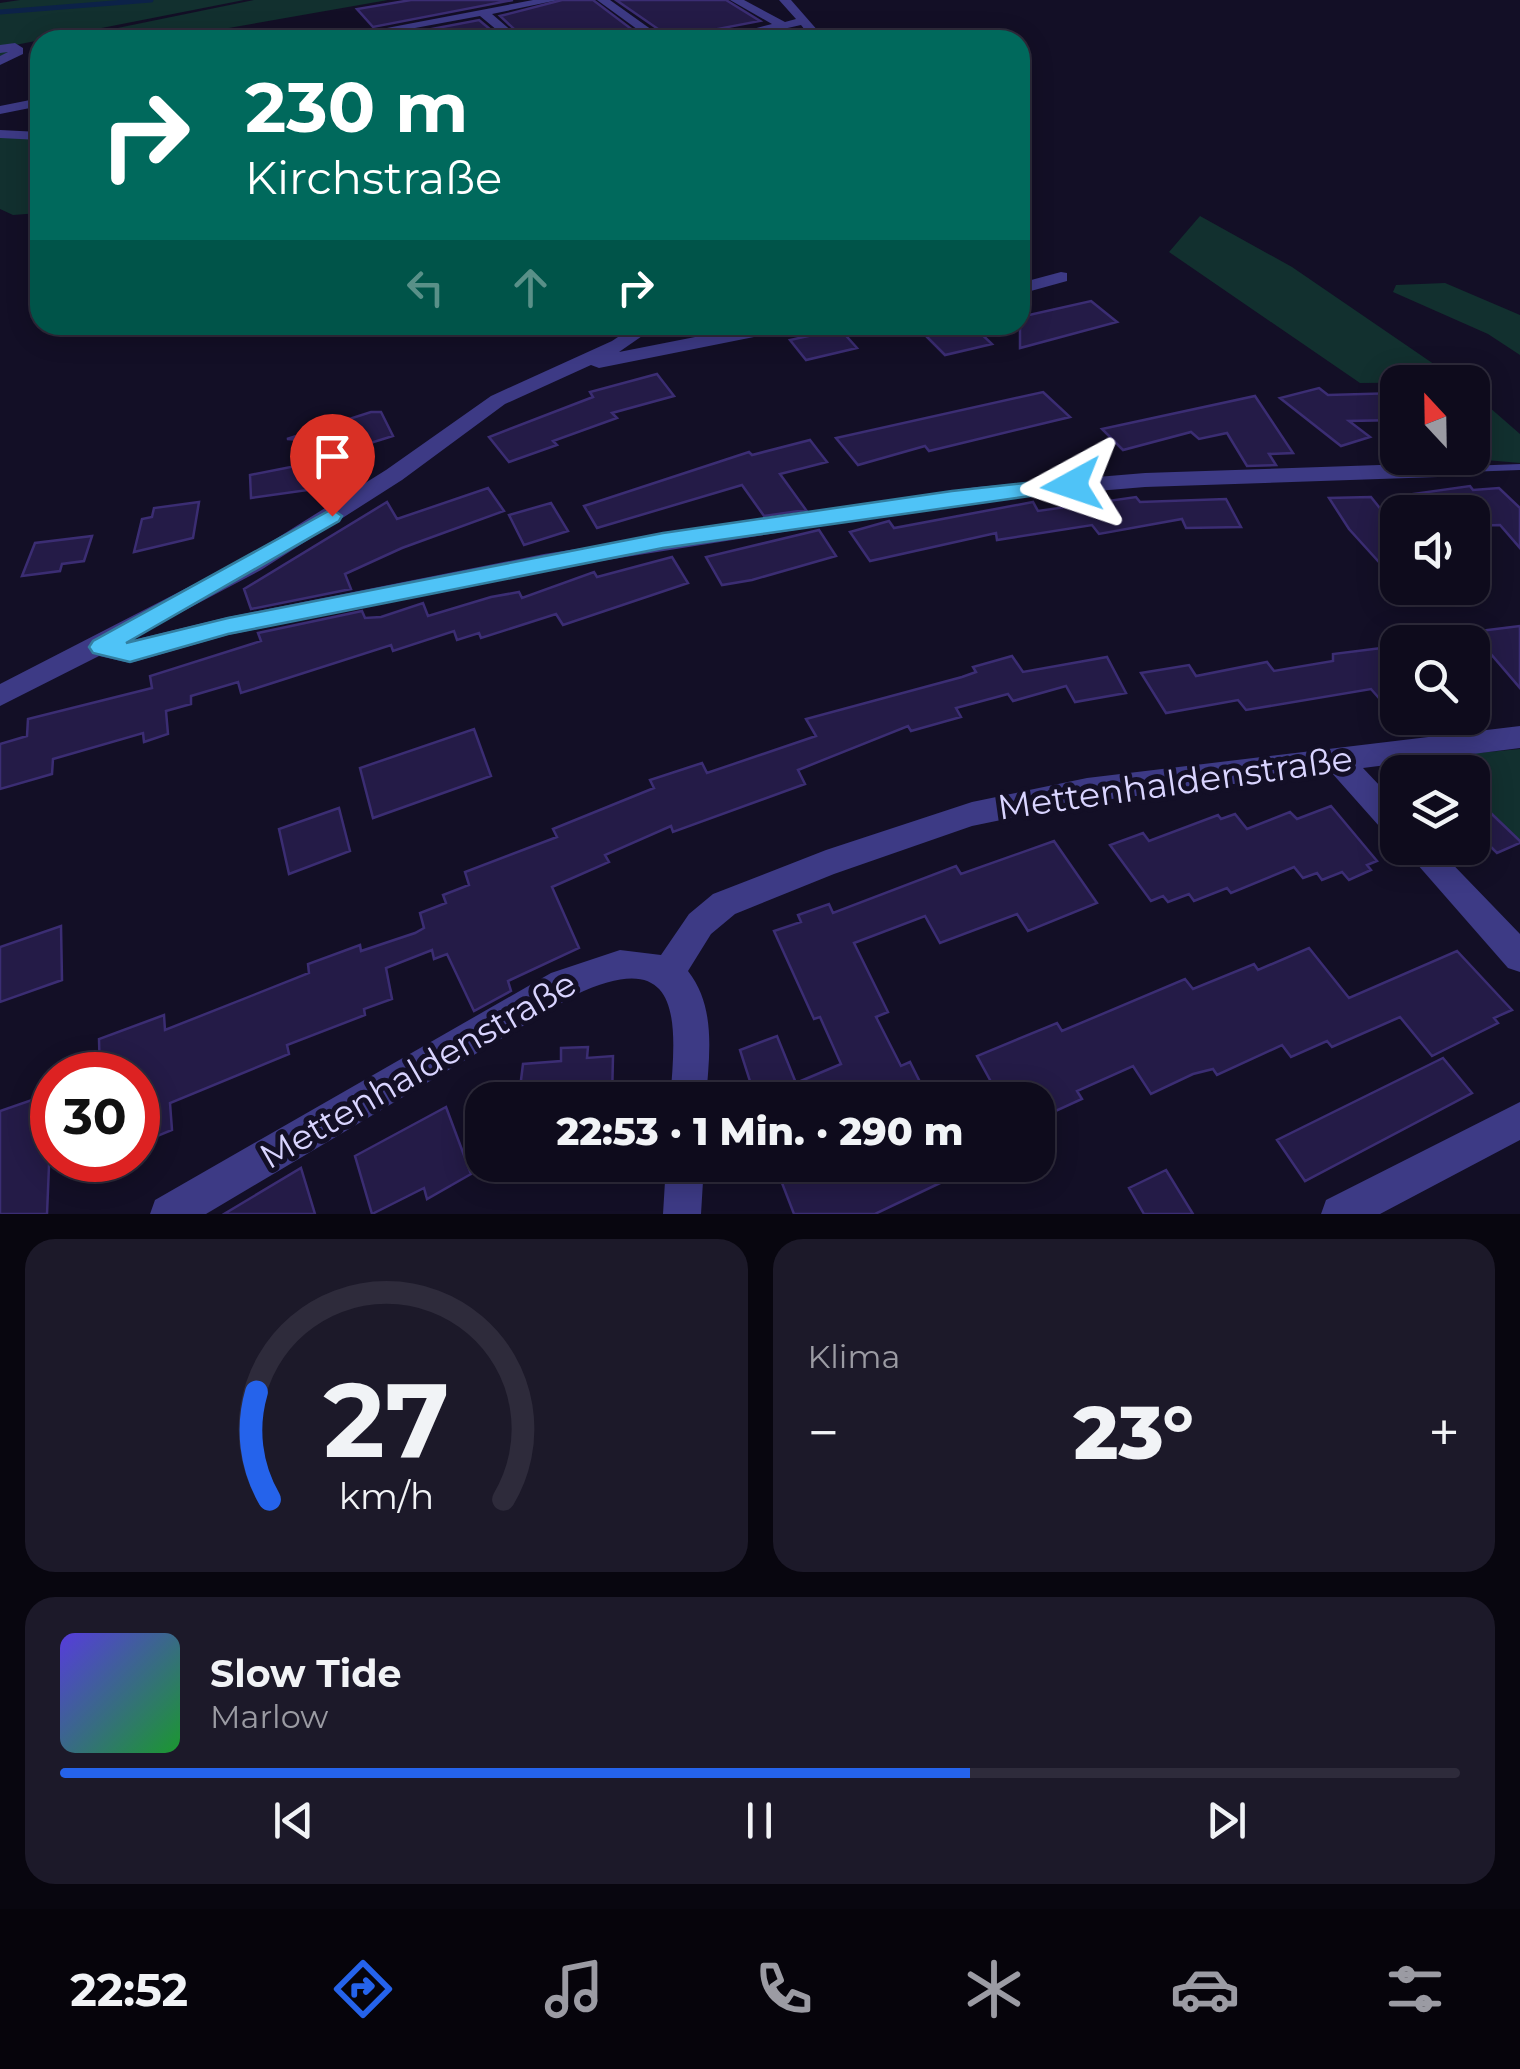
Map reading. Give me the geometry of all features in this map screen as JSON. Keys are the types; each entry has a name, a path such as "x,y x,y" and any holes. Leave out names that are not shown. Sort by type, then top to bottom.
{"street":[{"path":"401,30 502,4 552,0"},
{"path":"602,0 646,30"},
{"path":"736,0 782,25"},
{"path":"785,0 812,30"},
{"path":"482,12 504,30"},
{"path":"760,30 805,20"},
{"path":"0,61 18,54 7,48"},
{"path":"0,110 30,104"},
{"path":"0,134 30,136"},
{"path":"1030,287 1061,276"},
{"path":"0,696 101,647 304,534 498,400 630,335"},
{"path":"584,360 626,360 739,335"},
{"path":"101,647 130,653 228,626 559,559 977,494 1145,480 1380,472"},
{"name":"Mettenhaldenstraße","path":"169,1214 578,976 632,962 668,974 700,924 724,904 936,824 1061,794 1520,737"},
{"path":"1337,759 1380,806"},
{"path":"1434,865 1520,957"},
{"path":"668,974 682,987 690,1014 688,1082"},
{"path":"1340,1214 1520,1120"},
{"path":"682,1214 684,1182"}],"lane":[{"path":"1490,468 1520,466"}],"green space":[{"path":"244,0 91,30 30,30 30,42 5,47 13,52 0,59 0,3"},
{"path":"254,0 388,0 217,30 108,30"},
{"path":"0,136 30,137 30,214 13,215 0,209"},
{"path":"1200,216 1292,267 1435,365 1380,365 1380,383 1360,383 1169,252"},
{"path":"1445,283 1520,315 1520,355 1488,334 1393,292 1396,285"},
{"path":"1490,408 1520,434 1520,463 1490,460"},
{"path":"1520,749 1520,841 1490,812 1490,755 1456,755"}],"building":[{"path":"411,0 513,0 373,27 357,9"},
{"path":"562,0 593,0 633,30 515,30 500,16"},
{"path":"616,0 726,0 760,21 713,30 659,30"},
{"path":"479,20 491,30 426,30"},
{"path":"1091,301 1117,322 1020,348 1020,335 1030,335 1030,315"},
{"path":"845,335 857,348 806,360 790,340"},
{"path":"925,335 983,335 992,344 945,355"},
{"path":"657,374 674,396 612,413 617,418 553,441 557,445 509,462 489,437 593,397 590,392"},
{"path":"1319,388 1328,395 1380,394 1380,420 1349,421 1370,437 1341,446 1280,398"},
{"path":"1043,392 1070,417 929,451 925,446 858,465 836,438"},
{"path":"1255,396 1293,453 1269,454 1276,465 1247,466 1227,433 1199,439 1191,432 1123,450 1102,429"},
{"path":"381,412 393,436 348,450 345,443 287,439"},
{"path":"810,440 827,462 780,474 806,510 764,516 742,485 597,528 584,506 749,452 752,455"},
{"path":"306,464 308,490 251,498 250,475"},
{"path":"1470,486 1473,490 1499,488 1520,508 1520,548 1500,525 1490,525 1490,495 1413,494"},
{"path":"488,488 504,511 402,548 345,574 351,589 251,609 244,589 387,502 397,519"},
{"path":"1136,497 1140,502 1226,499 1241,527 1186,528 1182,519 1099,534 1092,525 997,540 996,533 870,561 850,532 889,521 894,528 1033,502 1038,511"},
{"path":"1371,497 1380,508 1380,563 1349,529 1329,498"},
{"path":"199,502 193,538 134,552 142,519 152,517 154,508"},
{"path":"551,503 568,531 524,545 509,515"},
{"path":"819,530 836,556 752,580 722,585 706,557"},
{"path":"92,536 84,561 62,564 60,571 22,576 35,543"},
{"path":"672,557 688,583 563,625 556,614 481,638 479,633 457,640 454,631 393,651 391,645 241,693 238,682 191,696 191,704 166,711 168,734 144,742 143,733 53,759 52,774 0,789 0,744 27,736 28,719 152,688 150,676 261,641 258,633 362,611 365,618 381,617 423,603 428,616 491,597 519,592 522,598 594,572 597,577"},
{"path":"1520,626 1520,688 1490,653 1490,630"},
{"path":"1380,648 1380,699 1371,689 1246,710 1238,700 1166,713 1141,673 1189,665 1196,676 1267,662 1274,671 1333,661 1333,654"},
{"path":"1012,656 1023,672 1107,657 1126,693 1075,702 1066,686 1013,701 1008,694 956,708 961,717 911,731 908,726 798,770 805,784 673,832 671,826 605,855 609,862 552,887 579,948 508,981 511,991 474,1011 447,954 434,959 432,950 386,968 392,999 364,1009 365,1015 287,1045 289,1054 170,1103 172,1130 160,1135 160,1052 99,1052 99,1039 164,1015 165,1030 309,973 308,964 360,945 361,951 415,933 424,928 420,913 446,903 443,895 469,885 465,872 557,837 553,829 654,788 650,780 702,763 707,773 816,736 806,719 962,677 976,672 973,667"},
{"path":"474,729 491,776 373,818 360,768"},
{"path":"1331,806 1377,861 1367,865 1371,870 1349,880 1342,872 1322,880 1317,873 1303,878 1294,867 1231,893 1227,888 1194,901 1189,894 1168,902 1163,896 1151,901 1110,845 1143,833 1149,841 1218,815 1221,819 1235,814 1247,829 1290,812 1297,819"},
{"path":"339,808 350,851 289,874 279,829"},
{"path":"1490,812 1520,841 1497,853 1490,846"},
{"path":"1054,841 1097,903 1028,931 1017,914 940,943 925,916 854,943 888,1012 876,1017 901,1066 910,1062 920,1082 798,1082 841,1064 820,1017 814,1019 774,931 801,922 798,915 829,904 833,913 956,866 961,874"},
{"path":"61,926 62,980 0,1002 0,947"},
{"path":"1309,948 1349,998 1457,951 1512,1010 1494,1018 1498,1023 1432,1056 1400,1017 1332,1047 1327,1041 1291,1057 1282,1045 1217,1075 1213,1069 1193,1074 1151,1094 1133,1066 1077,1091 1082,1099 1055,1111 1055,1082 991,1082 977,1056 1057,1023 1062,1031 1185,979 1193,989 1254,964 1258,970"},
{"path":"777,1036 796,1082 750,1082 740,1050"},
{"path":"588,1047 587,1058 613,1056 612,1082 521,1082 523,1064 561,1061 561,1048"},
{"path":"1443,1058 1472,1093 1305,1181 1277,1140"},
{"path":"30,1101 30,1182 48,1182 47,1214 0,1214 0,1111"},
{"path":"446,1107 465,1158 465,1177 427,1199 424,1188 372,1214 355,1156"},
{"path":"301,1168 315,1214 224,1214"},
{"path":"1166,1170 1193,1214 1144,1214 1129,1188"},
{"path":"782,1182 942,1182 875,1214 794,1214"}],"waterway":[{"path":"0,12 151,0"}],"route":[{"path":"332,516 101,647 130,653 228,626 663,540 952,497 1072,485"}]}
